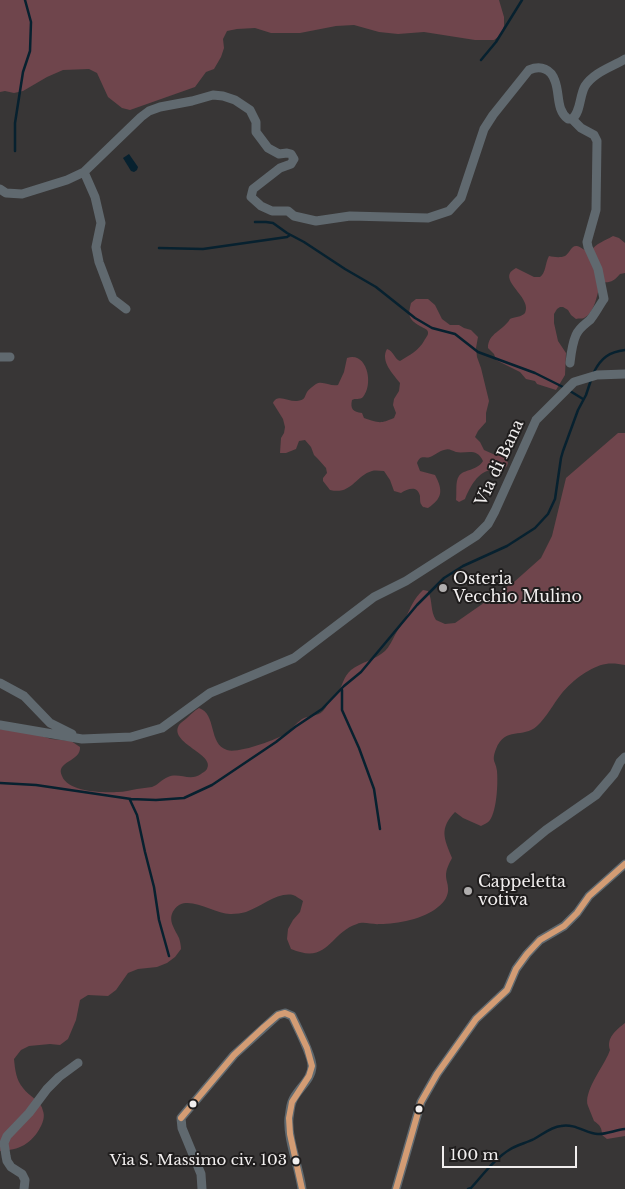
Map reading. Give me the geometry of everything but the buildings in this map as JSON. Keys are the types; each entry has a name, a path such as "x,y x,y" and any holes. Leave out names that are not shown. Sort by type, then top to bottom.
{"street":[{"path":"572,119 577,113 581,94 589,81 625,59"},
{"path":"0,189 6,193 22,194 66,180 84,172 141,117 149,112 160,107 212,95 234,100 250,110 256,122 256,132 268,148 279,154 287,152 292,154 294,159 291,164 280,168 253,189 251,197 261,206 272,211 288,211 294,216 316,221 350,216 428,218 449,211 461,198 484,129 492,115 529,70 542,67 555,80 558,99 563,113 581,128 594,135 597,141 596,210 587,242 598,269 604,299 595,313 576,334 572,344 570,363"},
{"path":"84,172 95,197 101,223 96,247 99,262 113,299 126,309"},
{"name":"Via di Bana","path":"0,725 82,740 131,737 162,728 210,693 294,658 374,597 406,581 476,536 488,524 536,420 574,382 597,375 625,374"},
{"path":"0,683 24,696 50,723 82,740"},
{"path":"511,859 546,830 596,795 614,774 625,757"},
{"path":"396,1189 421,1102 448,1058 476,1019 507,990 516,969 527,954 540,940 564,926 577,913 589,896 625,864"},
{"path":"202,1189 201,1174 182,1128 181,1118 234,1055 278,1014 292,1016 312,1066 310,1074 292,1102 289,1118 289,1131 302,1189"},
{"path":"24,1189 25,1180 22,1174 11,1167 7,1160 4,1143 7,1136 29,1113 47,1089 78,1063"}],"shaded area":[{"path":"0,0 499,0 504,17 504,26 501,35 494,40 475,40 424,32 398,34 379,32 354,25 336,26 300,33 271,33 255,28 227,31 223,39 224,48 221,57 214,69 206,72 195,87 130,110 122,108 108,97 97,73 89,69 63,70 23,91 14,93 0,92"},
{"path":"613,236 625,243 625,273 620,274 612,281 601,282 594,307 584,318 576,319 563,307 557,309 554,314 558,341 566,353 565,375 556,390 526,379 520,372 496,360 494,354 488,348 490,339 510,319 524,314 526,308 525,302 511,282 510,273 516,268 534,277 540,277 549,256 565,256 575,246 591,251 598,244"},
{"path":"416,299 428,299 435,305 442,319 450,325 459,325 471,330 478,337 477,357 489,401 486,422 475,437 484,450 505,457 508,463 507,466 499,470 487,471 479,476 465,499 459,502 456,500 458,478 464,472 480,464 483,461 481,457 471,452 456,452 447,449 430,457 421,458 417,463 420,471 435,475 440,489 437,501 428,508 420,503 419,493 415,489 409,489 401,493 394,491 384,471 366,473 343,490 330,490 323,481 327,473 326,468 314,455 311,447 305,440 299,441 296,449 280,453 281,438 285,427 283,419 273,403 280,398 294,401 302,400 307,392 318,383 338,385 344,372 347,358 354,357 364,364 367,370 368,384 363,397 352,400 351,406 353,410 362,413 364,418 376,422 394,418 396,413 393,405 394,399 399,391 400,383 388,367 385,354 387,349 400,361 417,350 427,336 427,330 411,319 410,316 411,303"},
{"path":"618,433 625,433 625,665 606,664 588,671 566,688 537,726 526,732 509,735 500,742 494,757 497,771 497,789 496,803 490,820 481,826 455,812 445,829 445,839 452,858 446,873 448,893 446,899 432,911 410,920 387,924 357,924 340,934 328,946 313,953 304,953 291,949 287,939 288,929 300,912 303,901 293,895 281,896 252,910 235,914 224,913 193,904 179,905 171,917 181,946 175,957 157,967 138,969 128,973 116,990 108,996 88,995 80,1000 76,1020 68,1039 60,1045 29,1046 21,1050 14,1059 19,1082 40,1104 44,1113 44,1119 29,1142 13,1149 0,1151 0,729 71,741 80,747 79,752 77,756 62,767 62,776 71,785 78,788 104,792 123,792 152,787 168,777 193,777 206,770 208,764 205,758 185,743 177,731 179,725 199,708 205,711 208,716 217,742 227,750 239,750 280,737 302,719 323,711 338,693 351,670 385,651 415,600 423,590 428,591 436,620 445,624 455,623 514,582 541,558 552,536 566,478"},
{"path":"625,1023 625,1136 607,1139 602,1135 602,1130 594,1121 588,1106 588,1094 610,1050 609,1042 611,1038 615,1031"}],"water":[{"path":"129,154 138,167 134,172 131,171 123,158"}],"waterway":[{"path":"15,151 15,123 23,72 30,51 31,22 25,0"},
{"path":"481,60 496,42 522,0"},
{"path":"255,222 273,223 376,287 415,318 432,328 455,334 478,352 535,373 563,387"},
{"path":"159,248 203,249 290,235"},
{"path":"594,372 606,356 625,350"},
{"path":"0,783 36,785 131,799 184,798 212,785 276,742 322,709 344,686 361,672 417,605 444,578 463,566 507,546 535,528 548,514 555,499 563,451 591,380"},
{"path":"570,391 583,399"},
{"path":"342,690 342,710 374,789 380,829"},
{"path":"130,800 137,815 154,887 159,920 169,956"},
{"path":"468,1189 512,1148 554,1128 572,1126 595,1134 625,1129"}],"transit line":[{"path":"396,1189 421,1102 437,1074 476,1019 507,990 516,969 527,954 540,940 564,926 577,913 589,896 625,864"},
{"path":"181,1118 234,1055 264,1027 278,1015 285,1013 292,1016 307,1048 312,1066 309,1076 292,1102 289,1118 290,1134 302,1189"}],"place":[{"name":"Osteria Vecchio Mulino","path":"443,588"},
{"name":"Cappeletta votiva","path":"468,891"},
{"name":"Via S. Massimo civ. 103","path":"296,1161"}]}
